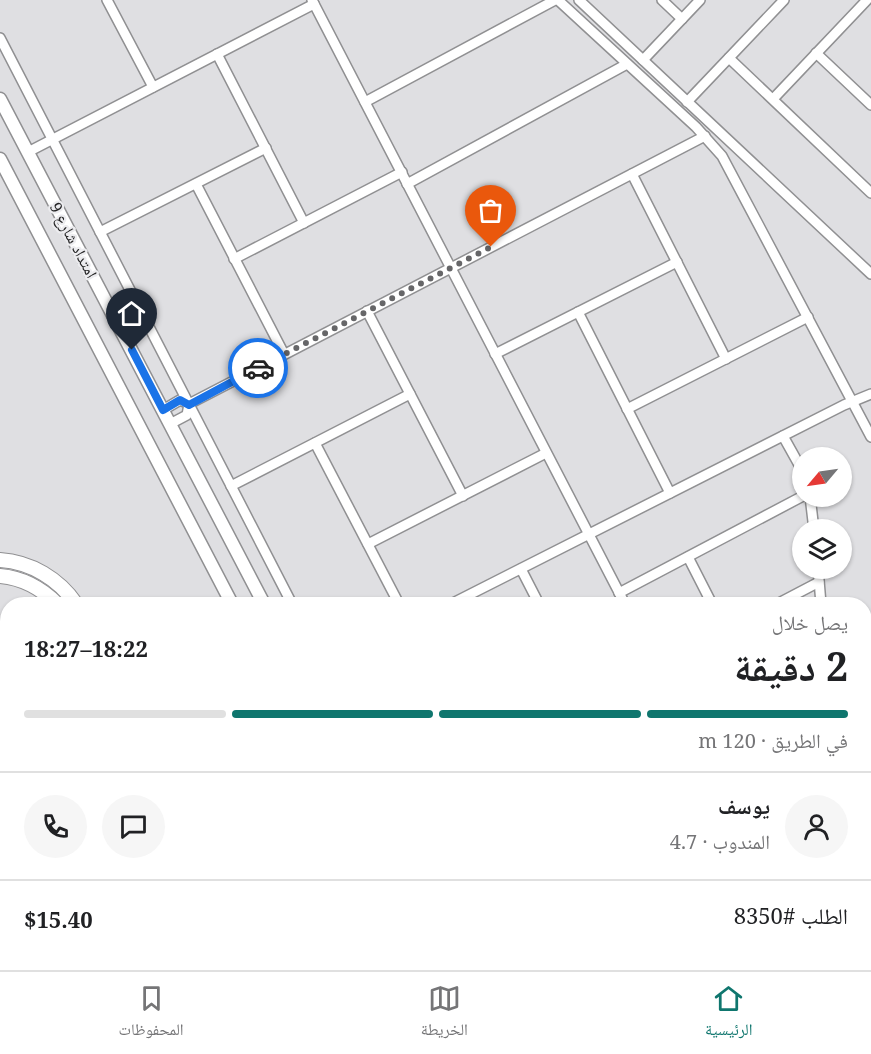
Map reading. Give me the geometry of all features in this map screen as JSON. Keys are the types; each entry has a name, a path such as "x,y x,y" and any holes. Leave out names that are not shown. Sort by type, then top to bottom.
{"main road":[{"path":"0,560 18,562 39,571 59,585 70,597"},
{"path":"0,576 29,584 49,597"}],"street":[{"path":"107,0 153,87"},
{"path":"365,102 556,0 705,136 729,167 871,437"},
{"path":"579,0 871,274"},
{"path":"662,0 682,19"},
{"path":"643,60 700,0"},
{"path":"687,102 784,0"},
{"path":"773,99 867,0"},
{"path":"28,152 313,2 621,597"},
{"path":"0,38 288,597"},
{"path":"816,53 871,105"},
{"path":"217,54 304,223"},
{"path":"729,58 871,193"},
{"path":"407,184 627,64"},
{"name":"امتداد شارع 9","path":"0,99 260,597"},
{"path":"189,405 705,136"},
{"path":"100,232 266,148"},
{"name":"امتداد شارع 9","path":"0,159 228,597"},
{"path":"234,259 402,172"},
{"path":"632,174 726,359"},
{"path":"196,184 284,354"},
{"path":"495,354 677,262"},
{"path":"367,311 463,496"},
{"path":"578,312 670,493"},
{"path":"627,409 808,317"},
{"path":"465,597 852,400 871,393"},
{"path":"231,486 410,394"},
{"path":"163,410 180,400 189,405"},
{"path":"170,424 187,415 189,405"},
{"path":"783,436 792,452"},
{"path":"315,443 395,597"},
{"path":"368,544 546,453"},
{"path":"619,593 792,502"},
{"path":"688,557 708,597"},
{"path":"521,568 536,597"},
{"path":"819,579 820,597"},
{"path":"790,597 819,582"}],"way so far":[{"path":"258,368 491,247"}],"route":[{"path":"132,350 163,410 180,400 189,405 258,368"}]}
